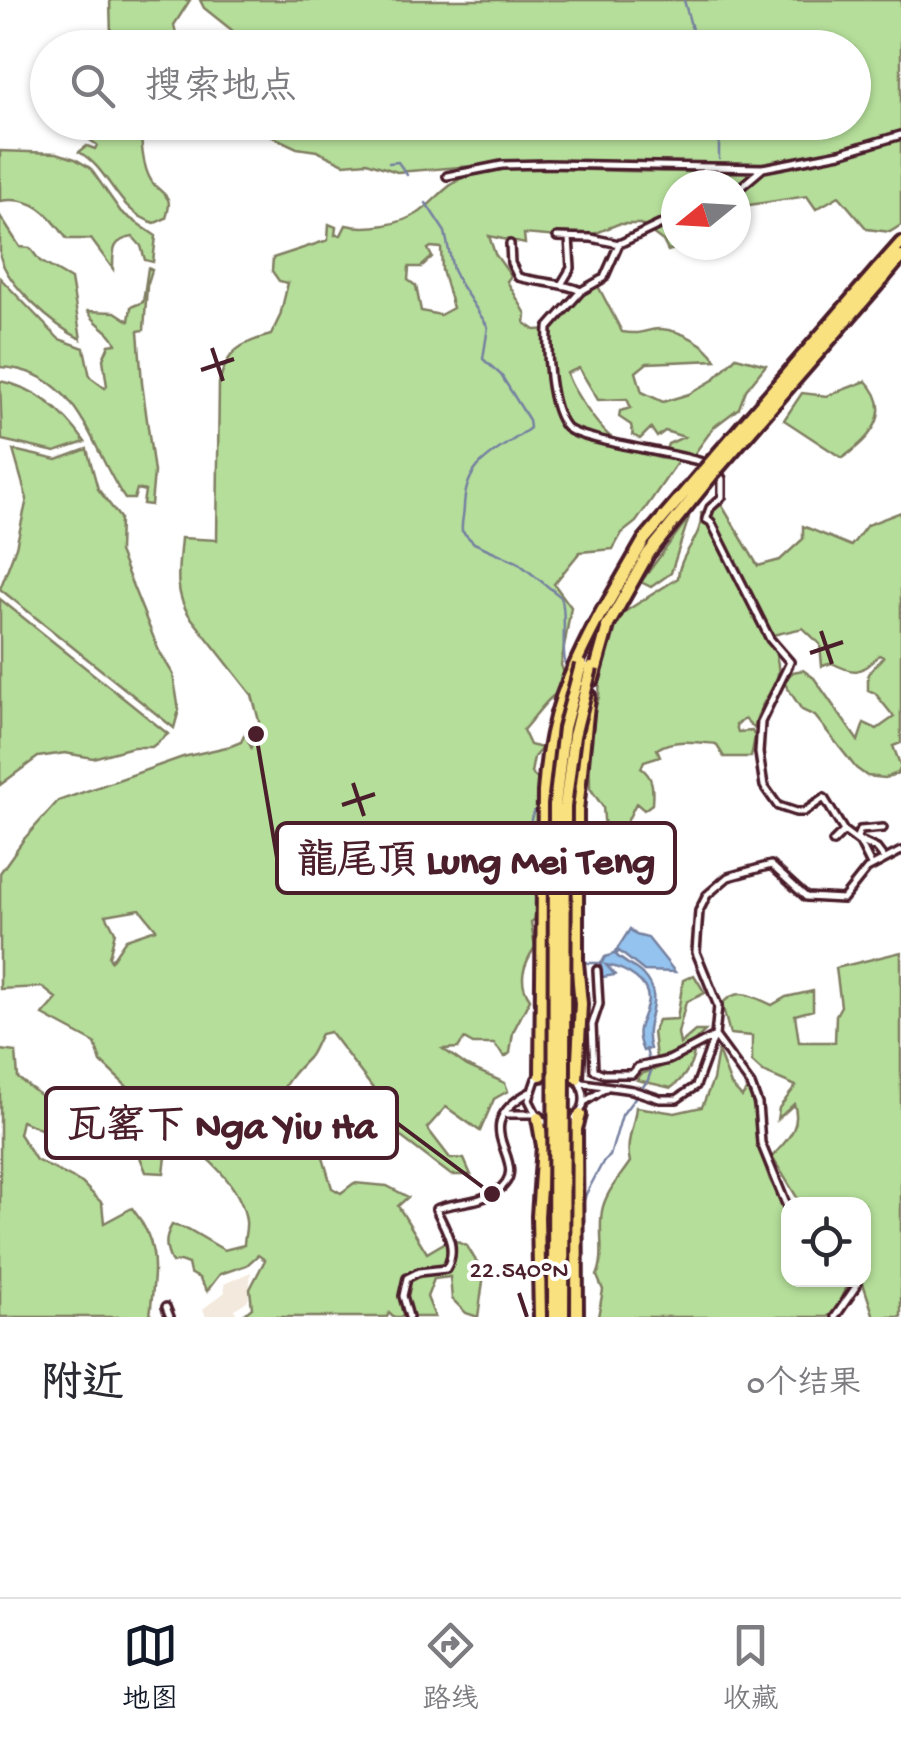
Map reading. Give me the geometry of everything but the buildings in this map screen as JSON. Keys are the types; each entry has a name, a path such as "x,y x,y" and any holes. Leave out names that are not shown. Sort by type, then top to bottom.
{"highway":[{"path":"554,1317 556,790 564,728 604,609 644,540 881,273 901,243"},
{"path":"881,273 901,257"},
{"path":"541,1075 546,772 559,702 585,667 648,554 707,473"},
{"path":"578,1080 581,1004 577,811 585,667"},
{"path":"563,1317 566,794 585,667"},
{"path":"577,1317 576,1168 580,1114"},
{"path":"536,1116 543,1138 538,1216 540,1317"}],"street":[{"path":"446,176 502,166 547,164 763,168 901,135"},
{"path":"751,178 763,168"},
{"path":"557,238 592,238 619,244 661,224"},
{"path":"510,244 518,277 552,285 562,282 571,268 568,238"},
{"path":"619,244 604,278 581,291 548,328 547,361 560,417 577,435 636,444 697,460 719,472 722,497 710,508 706,519 770,639 790,662 761,722 759,753 764,786 778,806 796,812 804,812 824,798 844,831 877,848 884,858"},
{"path":"562,282 581,291"},
{"path":"856,839 860,830 883,828"},
{"path":"833,842 844,831"},
{"path":"856,839 871,865"},
{"path":"410,1317 402,1296 407,1278 419,1272 446,1269 453,1256 453,1246 436,1209 482,1198 502,1187 510,1174 509,1158 498,1135 512,1102 530,1092 541,1075 557,1070 578,1080 673,1100 689,1094 704,1071 718,1006 696,952 696,926 702,902 714,886 728,877 768,865 777,868 802,895 843,899 871,865 901,851"},
{"path":"598,970 599,1004 592,1025 594,1070 632,1074 638,1067 669,1060 714,1036"},
{"path":"714,1036 751,1085 758,1104 761,1143 783,1197"},
{"path":"506,1114 536,1116 560,1126 580,1114 584,1103 578,1080"},
{"path":"584,1103 609,1087"},
{"path":"530,1092 536,1116"},
{"path":"835,1317 856,1287"},
{"path":"166,1307 170,1317"}],"shaded area":[{"path":"251,1272 248,1300 235,1309 237,1317 206,1317 203,1309 225,1292 224,1284"}],"green space":[{"path":"110,0 190,0 174,25 175,30 111,30"},
{"path":"200,0 901,0 901,225 890,232 867,229 839,196 816,209 807,196 751,205 751,170 735,170 769,163 538,161 397,172 367,162 344,164 280,140 871,140 871,30 232,30 204,8"},
{"path":"90,140 141,140 149,176 168,200 166,218 155,223 142,218 123,201 99,169 79,152 87,146 95,149 97,145"},
{"path":"0,151 57,153 90,168 121,212 156,236 153,262 145,260 133,237 115,247 113,269 91,239 67,239 40,208 22,201 0,201"},
{"path":"515,168 661,172 661,240 640,224 618,224 582,239 524,234 525,244 489,236 495,254 511,276 507,281 526,314 525,323 535,330 553,329 588,289 598,286 622,332 668,330 706,349 716,360 647,363 636,372 642,392 663,402 689,394 713,380 736,357 766,365 746,390 739,408 714,427 692,457 673,455 666,450 668,444 684,437 665,431 657,437 651,428 640,439 633,435 631,425 619,417 620,411 631,408 627,399 598,400 579,368 567,373 586,407 612,438 644,454 679,460 613,549 580,552 554,584 571,607 561,665 569,687 550,699 523,730 530,745 542,748 534,757 531,773 542,783 536,863 546,911 531,922 535,947 523,979 530,999 513,1032 510,1053 505,1057 494,1044 473,1044 464,1039 458,1048 443,1049 467,1066 505,1083 508,1091 494,1099 480,1131 446,1107 427,1128 450,1158 464,1159 471,1175 451,1175 401,1137 381,1099 330,1032 321,1034 278,1101 293,1123 311,1127 332,1188 341,1193 354,1183 387,1186 408,1197 398,1206 427,1253 451,1239 467,1246 484,1274 478,1317 466,1313 452,1299 450,1277 434,1279 427,1297 435,1317 393,1317 389,1313 387,1317 241,1317 252,1308 250,1289 265,1260 258,1255 247,1265 220,1274 207,1291 199,1278 190,1273 188,1264 172,1263 166,1244 172,1225 188,1229 224,1250 244,1245 243,1208 230,1183 177,1134 166,1157 164,1173 146,1172 138,1152 110,1143 114,1121 93,1128 71,1124 78,1111 107,1095 124,1104 125,1124 137,1119 140,1099 101,1062 95,1043 43,1015 57,999 42,987 0,989 0,873 58,801 183,757 231,746 241,742 245,734 251,747 259,721 252,695 189,615 181,597 178,568 181,538 217,540 219,383 236,350 271,335 280,316 288,283 279,281 272,271 273,258 328,240 329,224 336,227 335,235 341,235 346,225 374,227 403,220 420,212 456,181 481,172","holes":["431,247 441,248 442,270 453,308 440,315 421,311 416,286 408,280 409,267 421,267 432,257 428,249","140,909 156,929 126,939 111,961 115,932 106,915"]},
{"path":"0,216 20,247 30,248 40,261 71,279 81,339 45,315 4,267 0,256"},
{"path":"148,268 152,270 144,330 138,331 154,472 151,505 143,504 145,491 137,489 134,499 125,499 91,435 65,397 48,382 27,372 0,367 0,278 59,339 84,348 90,377 105,388 103,359 109,345 116,344 88,311 115,312 129,321 131,307 143,302"},
{"path":"0,381 26,389 48,402 85,442 55,452 2,440"},
{"path":"866,381 875,392 879,414 869,434 842,458 784,420 802,393 827,396"},
{"path":"87,449 98,489 120,518 119,552 159,651 173,674 179,710 174,728 0,589 16,547 27,499 13,450 57,460"},
{"path":"721,504 758,566 780,560 803,539 803,526 851,546 867,525 901,512 901,743 893,746 901,767 898,773 885,778 867,776 856,768 815,716 802,710 783,681 793,672 803,670 814,678 858,741 864,723 877,729 894,717 868,690 868,674 883,657 879,655 857,671 832,663 822,666 820,644 803,628 768,636 778,676 754,728 745,719 736,725 738,732 752,731 755,737 751,757 724,757 716,744 686,742 657,749 660,756 644,761 641,768 650,780 652,804 644,810 636,803 623,830 640,831 650,837 658,830 660,872 655,870 637,888 623,891 590,868 605,831 603,807 590,788 589,727 599,697 608,643 626,611 678,578 682,561 699,529 701,512 740,588 711,522 715,507"},
{"path":"689,517 671,573 651,587 641,582"},
{"path":"0,599 168,734 152,747 133,747 93,758 65,753 38,757 0,785"},
{"path":"901,952 901,1317 874,1317 864,1287 871,1287 871,1197 797,1197 772,1157 795,1126 794,1104 777,1120 779,1108 796,1086 763,1072 752,1062 752,1036 730,1034 722,1004 741,994 772,1005 786,997 813,991 813,1010 795,1015 799,1042 835,1042 836,1015 841,1006 836,968"},
{"path":"694,975 705,993 686,1002 678,1033 680,1044 695,1031 705,1031 693,1043 689,1068 671,1088 637,1080 641,1074 676,1062 674,1053 656,1058 653,1032 658,1020 677,1019 683,980"},
{"path":"0,1050 16,1052 18,1078 57,1108 61,1133 52,1134 22,1121 19,1134 36,1160 82,1183 102,1203 104,1223 132,1208 142,1222 154,1260 150,1317 0,1317"},
{"path":"718,1051 731,1085 742,1097 748,1088 758,1144 781,1201 781,1287 846,1287 843,1295 827,1317 598,1317 603,1290 597,1276 602,1211 630,1162 629,1142 636,1107 675,1113 702,1107 713,1080"}],"water":[{"path":"630,929 648,938 675,972 644,971 619,951 616,955 642,974 653,993 648,1028 650,1049 643,1051 639,1031 647,1005 646,989 621,969 606,965 615,975 603,977 598,970"}],"waterway":[{"path":"684,0 692,30"},
{"path":"719,140 719,158"},
{"path":"389,163 398,162 407,175"},
{"path":"426,203 445,232 453,270 488,327 483,359 501,375 530,428 477,467 466,490 462,531 474,543 517,562 561,597 568,674"},
{"path":"540,788 538,779 545,747"},
{"path":"538,890 531,825 541,804"},
{"path":"581,958 588,963 601,963"},
{"path":"581,1266 581,1211 586,1194 610,1156 622,1115 648,1080 651,1071 646,1049"}],"place":[{"name":"龍尾頂 Lung Mei Teng","path":"256,734"},
{"name":"瓦窰下 Nga Yiu Ha","path":"492,1194"}]}
